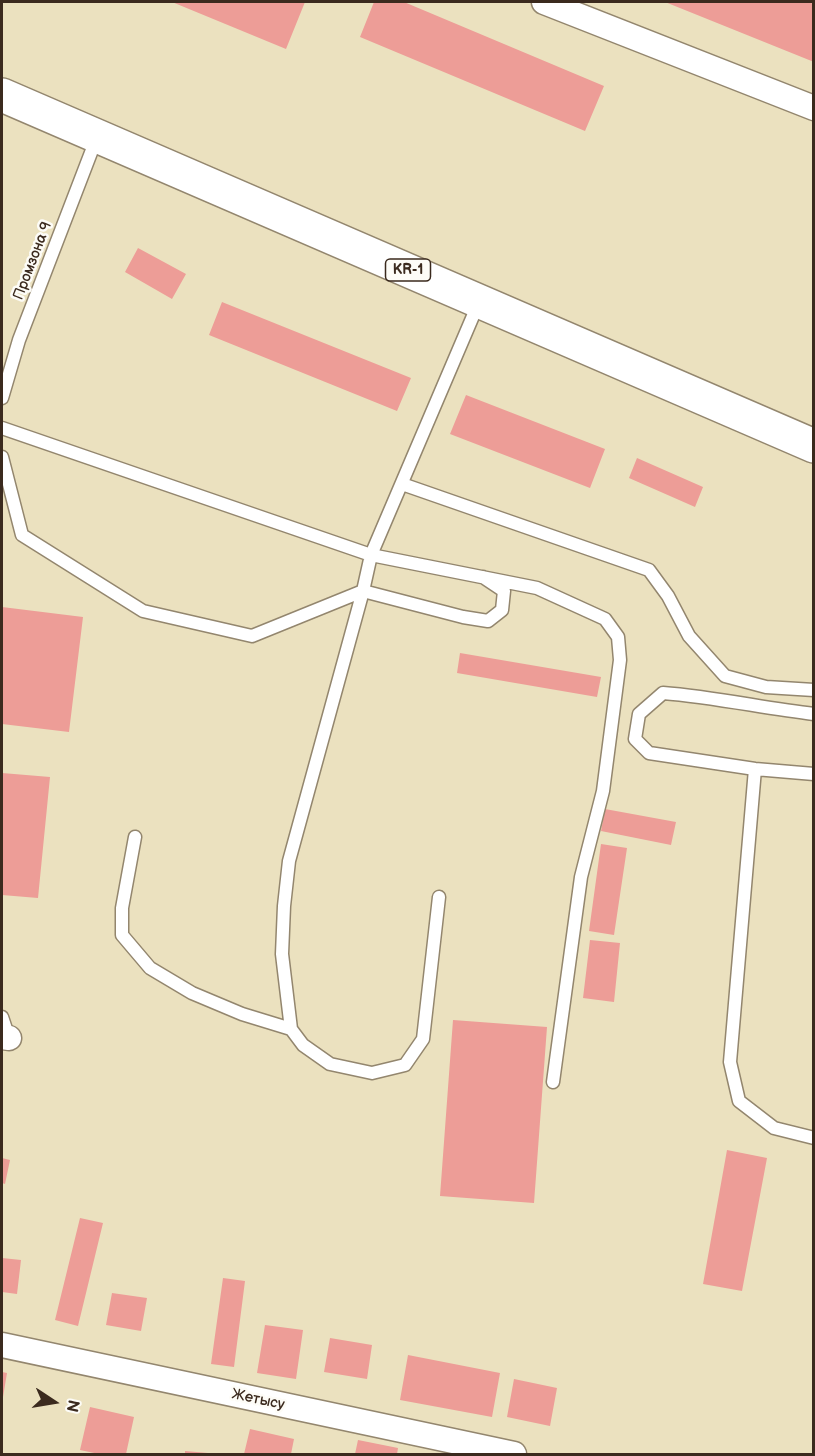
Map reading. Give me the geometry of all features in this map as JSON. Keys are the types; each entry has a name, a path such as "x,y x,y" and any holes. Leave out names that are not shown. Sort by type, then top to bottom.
{"main road":[{"name":"KR-1","path":"2,95 813,446"}],"street":[{"path":"544,2 813,108"},
{"name":"Жетысу","path":"2,1345 514,1455"}],"lane":[{"name":"Промзона 9","path":"2,398 19,340 97,136"},
{"path":"439,897 423,1039 405,1065 372,1073 330,1064 303,1045 291,1029 282,954 288,861 371,555 479,301"},
{"path":"2,428 371,555 537,588 605,619 618,637 620,660 603,791 581,877 553,1082"},
{"path":"2,457 22,535 143,611 252,636 363,591 463,617 488,621 502,610 504,591 483,577"},
{"path":"402,484 649,570 668,596 689,636 724,676 766,687 813,687"},
{"path":"813,714 769,709 705,696 663,693 639,714 635,739 649,753 755,769 813,774"},
{"path":"755,769 730,1062 740,1101 774,1128 813,1138"},
{"path":"135,837 122,908 122,935 150,968 192,993 242,1014 291,1029"}],"building":[{"path":"172,2 305,2 286,49"},
{"path":"374,2 404,2 604,86 585,131 360,37"},
{"path":"665,2 808,2 814,4 814,62"},
{"path":"138,248 186,274 172,299 125,272"},
{"path":"222,302 411,378 397,411 209,335"},
{"path":"466,395 605,449 590,488 450,434"},
{"path":"637,458 703,487 695,507 629,478"},
{"path":"2,607 83,617 69,732 2,724"},
{"path":"460,653 601,677 597,697 457,673"},
{"path":"2,773 50,777 38,898 2,895"},
{"path":"605,809 676,822 671,845 601,831"},
{"path":"601,844 627,848 614,935 589,931"},
{"path":"590,940 620,943 614,1002 583,998"},
{"path":"453,1020 547,1027 534,1203 440,1196"},
{"path":"727,1150 767,1158 742,1291 703,1284"},
{"path":"2,1158 10,1160 5,1184 2,1183"},
{"path":"80,1218 103,1223 78,1326 55,1320"},
{"path":"2,1258 21,1260 17,1294 2,1292"},
{"path":"223,1278 245,1281 234,1367 211,1364"},
{"path":"112,1293 147,1298 141,1331 106,1325"},
{"path":"265,1325 303,1330 296,1379 257,1373"},
{"path":"330,1338 372,1345 367,1379 324,1372"},
{"path":"408,1355 500,1373 492,1417 400,1400"},
{"path":"2,1372 7,1373 3,1397 2,1396"},
{"path":"514,1379 557,1388 550,1426 507,1417"},
{"path":"90,1407 134,1417 126,1454 99,1454 80,1450"},
{"path":"250,1429 294,1439 291,1454 244,1454"},
{"path":"358,1440 398,1448 397,1454 355,1454"},
{"path":"185,1451 208,1453 185,1454"}]}
